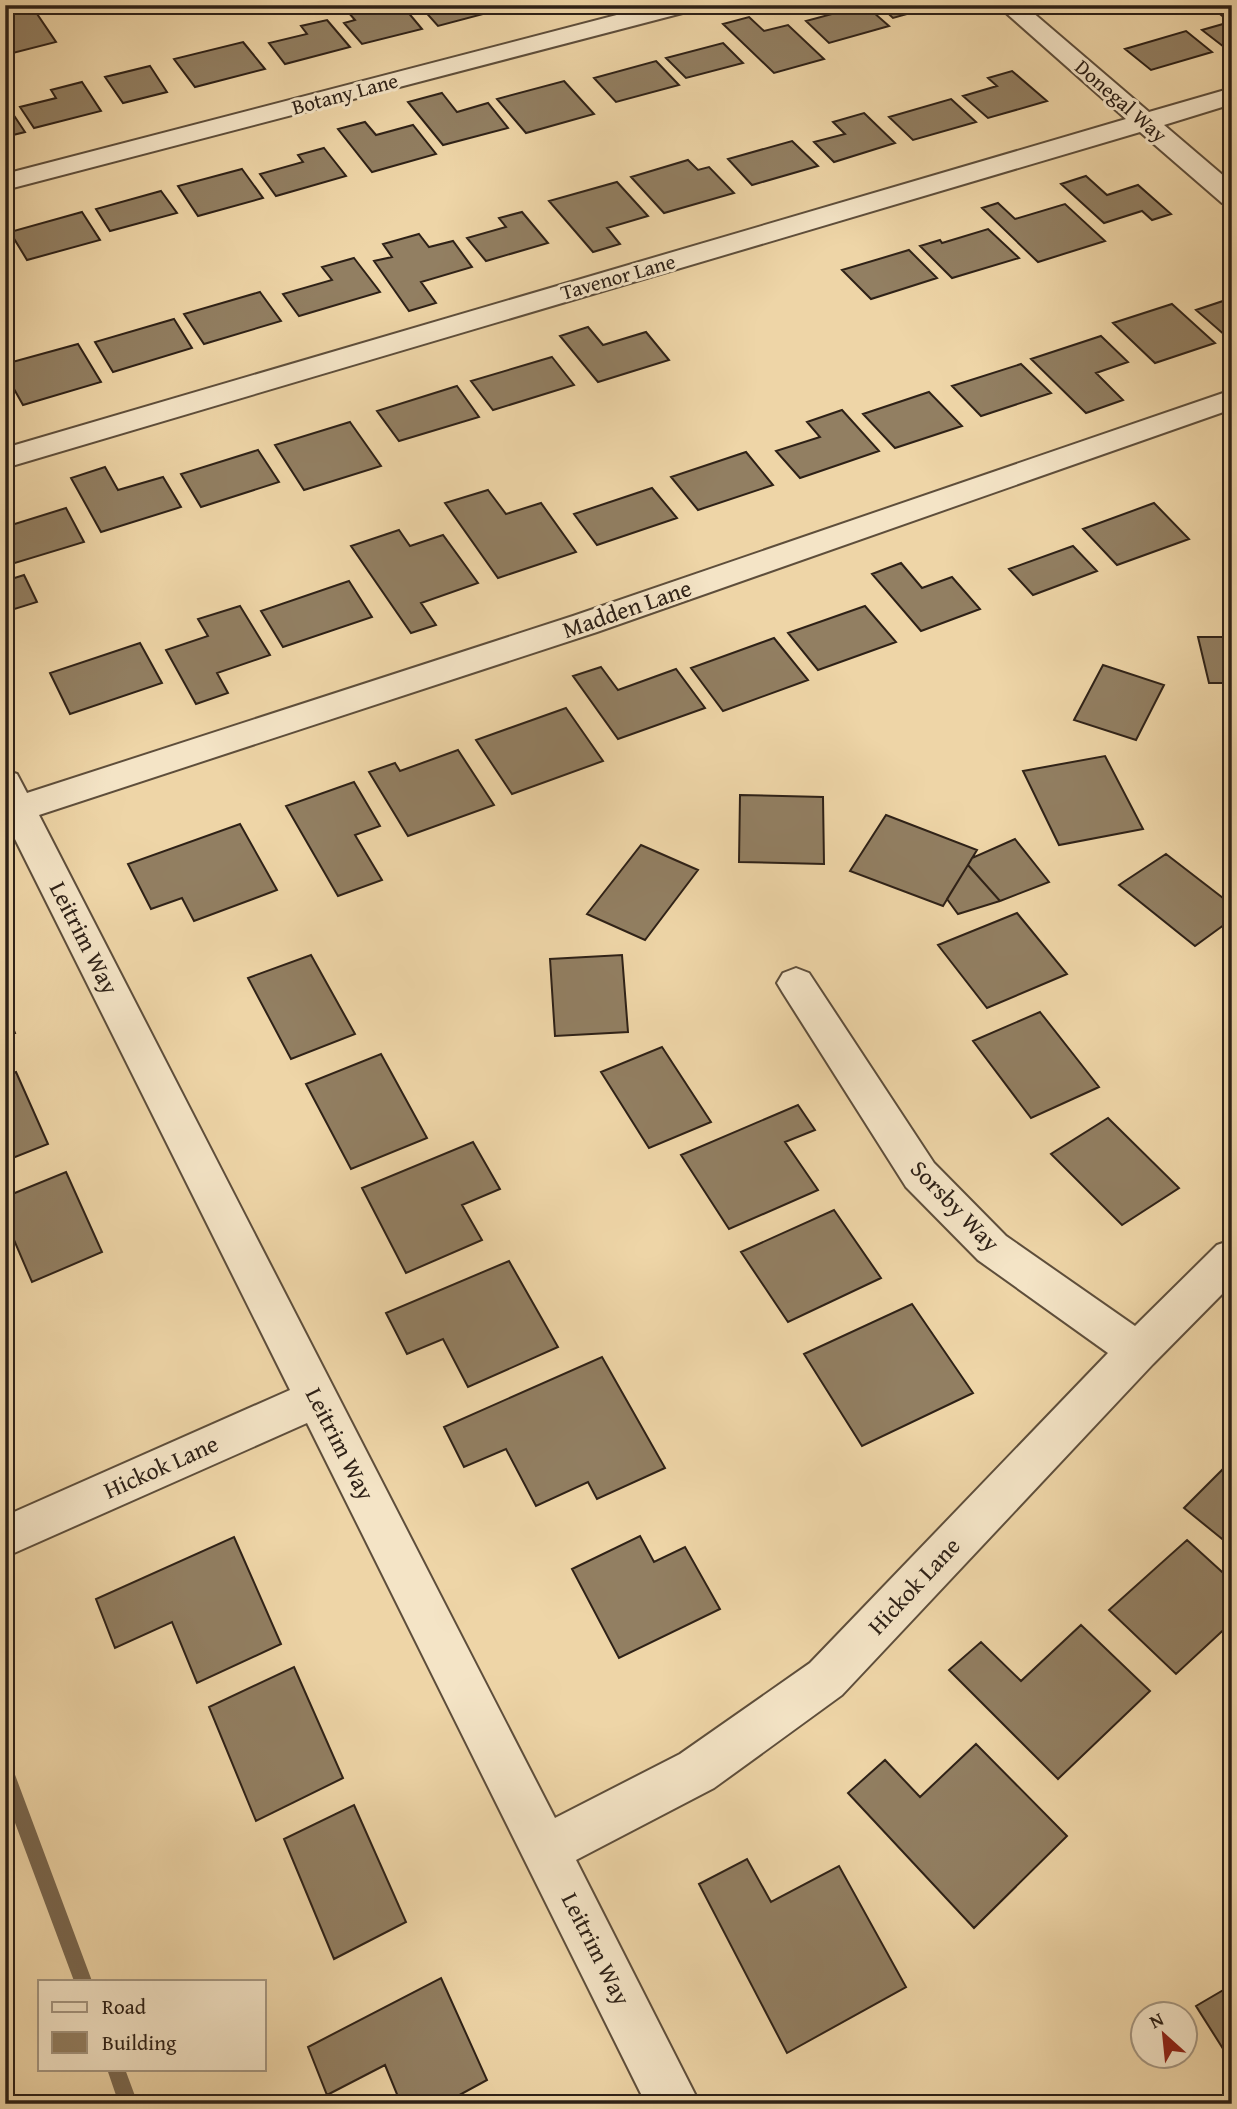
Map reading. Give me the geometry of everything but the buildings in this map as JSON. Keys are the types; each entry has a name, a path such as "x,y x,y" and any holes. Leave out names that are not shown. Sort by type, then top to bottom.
{"street":[{"name":"Botany Lane","path":"5,182 685,5"},
{"name":"Donegal Way","path":"1009,5 1232,197"},
{"name":"Tavenor Lane","path":"5,458 1232,96"},
{"name":"Madden Lane","path":"12,796 584,624 1232,399"},
{"name":"Leitrim Way","path":"12,796 674,2104"},
{"name":"Sorsby Way","path":"796,982 920,1174 992,1248 1138,1350"},
{"name":"Hickok Lane","path":"546,1849 697,1771 826,1679 1138,1350 1232,1257"},
{"name":"Hickok Lane","path":"6,1536 317,1398"}],"waterway":[{"path":"5,1772 83,1980"},
{"path":"116,2070 129,2104"}]}
